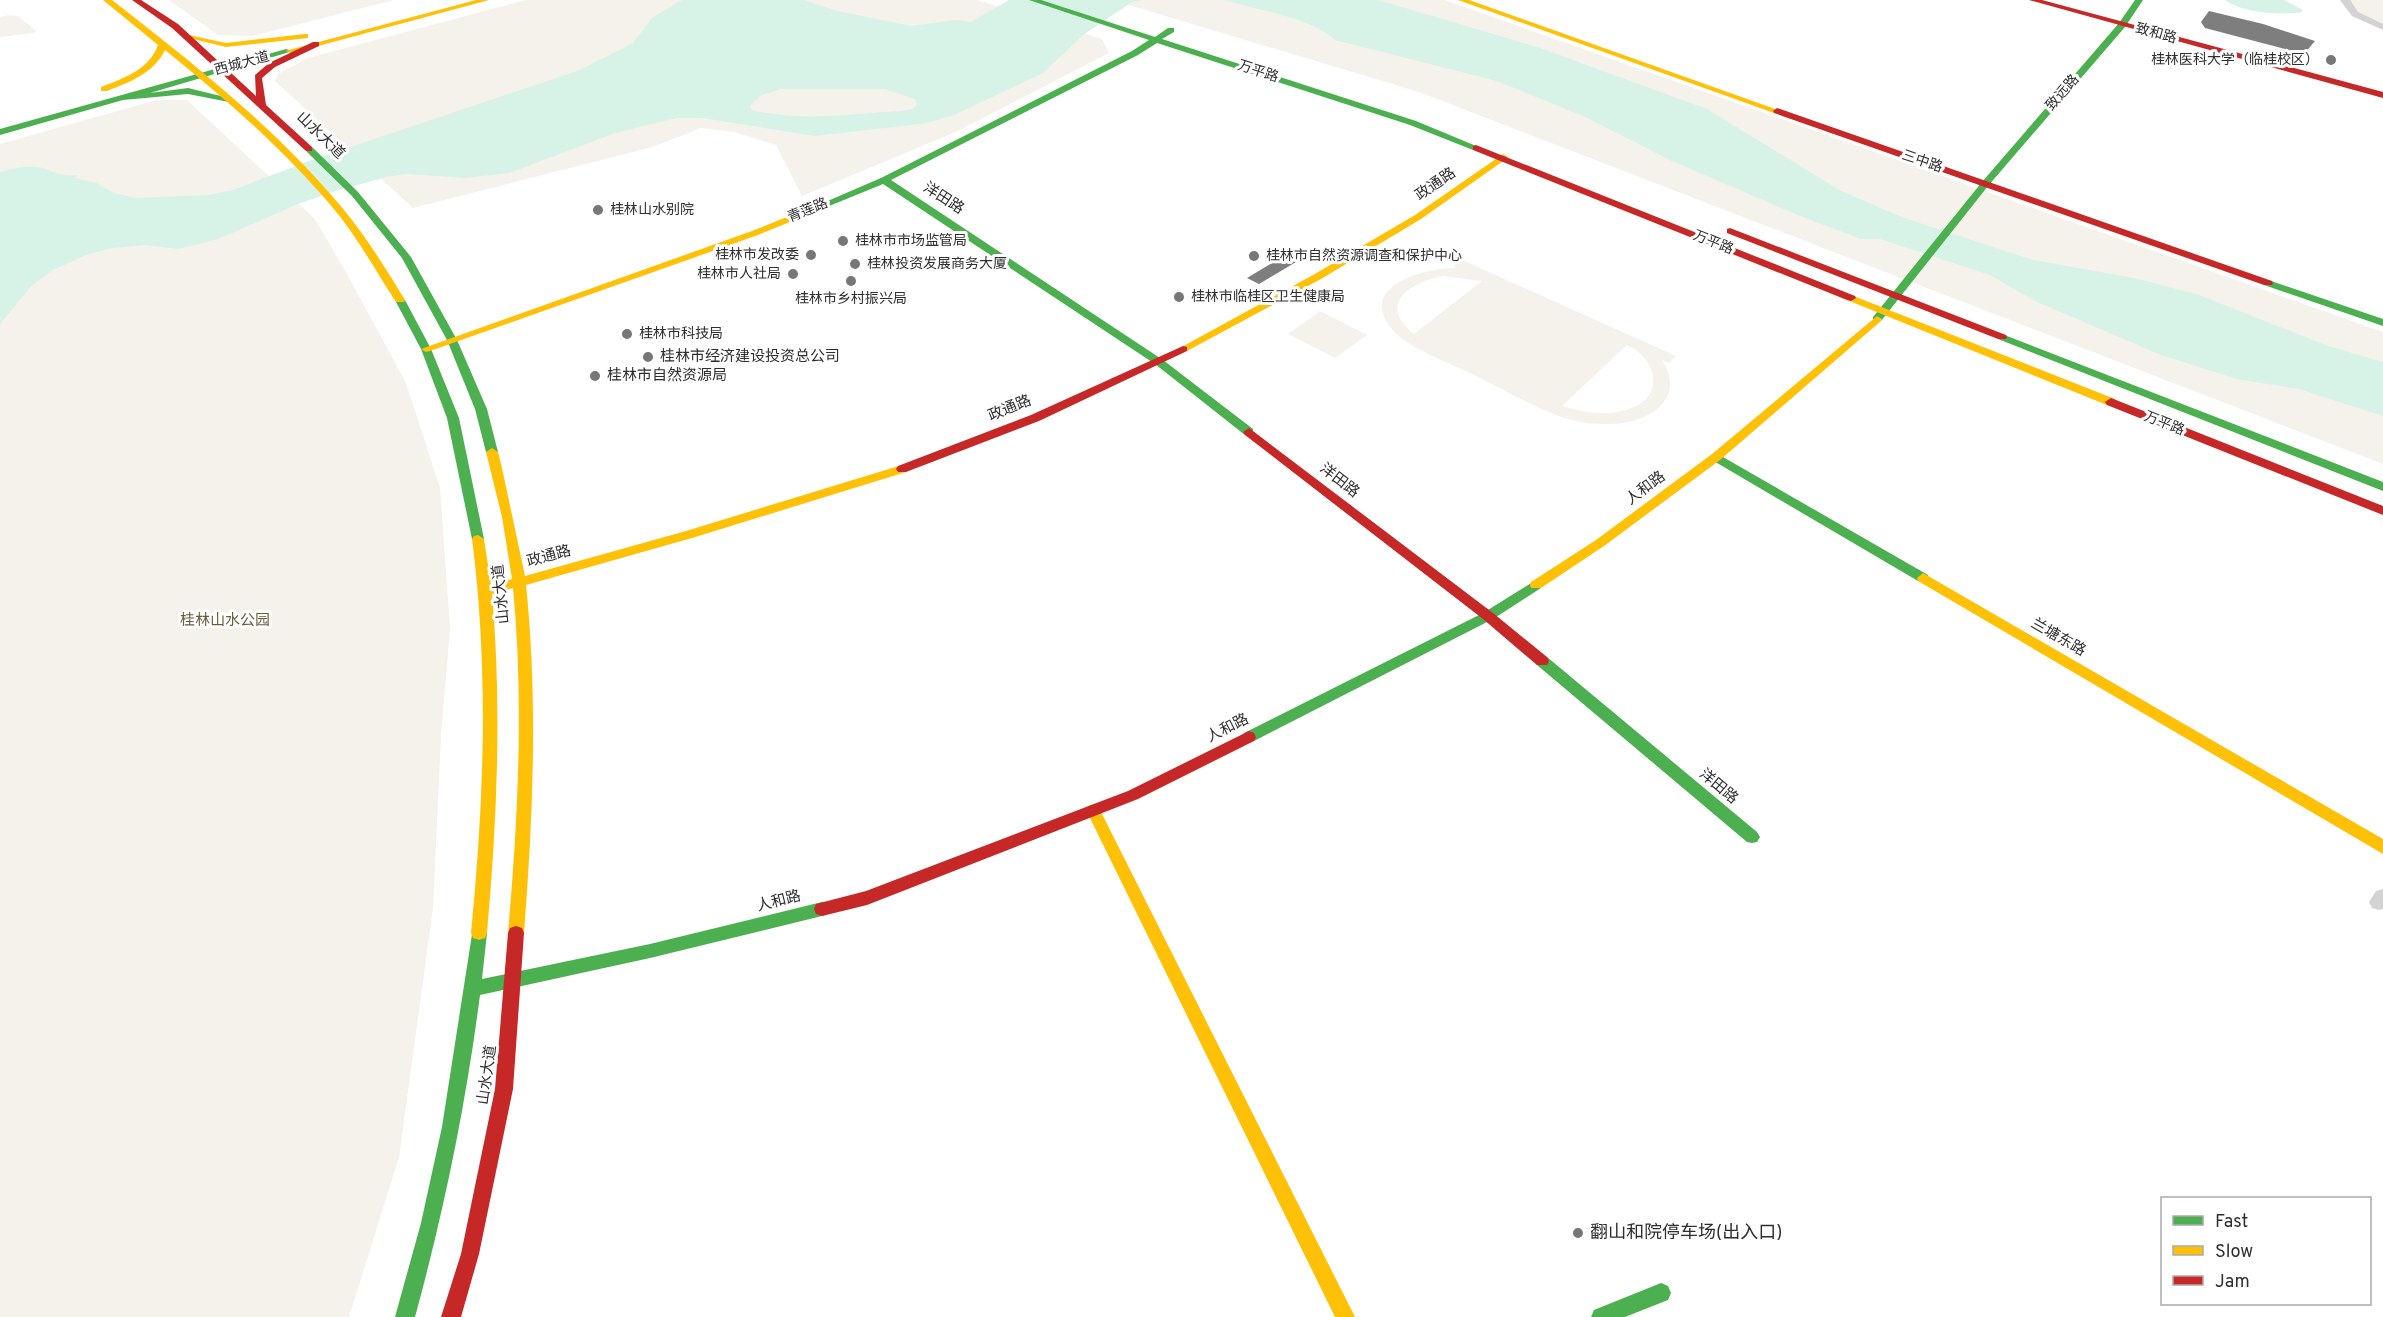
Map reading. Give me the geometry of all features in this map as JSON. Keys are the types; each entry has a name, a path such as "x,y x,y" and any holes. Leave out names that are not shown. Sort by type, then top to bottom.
{"main road":[{"name":"山水大道","path":"107,0 196,70 234,104 332,202 381,265 426,349 453,418 471,497 486,591 491,692 490,821 473,989 457,1098 419,1270 405,1317"},
{"name":"山水大道","path":"136,0 185,36 262,105 355,194 399,248 452,340 481,409 502,491 519,582 525,687 526,814 515,980 504,1089 470,1254 451,1317"},
{"name":"西城大道","path":"0,119 105,95 217,64 305,36 439,0"},
{"name":"西城大道","path":"217,64 317,44 485,0"},
{"name":"万平路","path":"1033,0 1413,123 1503,157 1884,313 2383,511"},
{"name":"万平路","path":"1076,0 1426,113"},
{"name":"三中路","path":"1462,0 2383,323"},
{"name":"致和路","path":"2033,0 2383,95"},
{"name":"致远路","path":"1898,297 1985,184 2122,25 2139,0"},
{"name":"青莲路","path":"426,349 755,233 884,180 1135,53 1171,30"},
{"path":"185,36 226,45 305,36"},
{"path":"105,95 151,65 162,52 163,43"},
{"path":"262,105 258,77 272,65 317,44"},
{"path":"105,95 193,91 217,95 234,104"},
{"name":"西城大道","path":"0,132 105,95"},
{"name":"政通路","path":"486,591 688,535 882,477 1035,418 1159,362 1317,277 1418,217 1503,157"},
{"name":"洋田路","path":"884,180 1159,362 1488,616 1752,837"},
{"name":"万平路","path":"1712,224 2383,487"},
{"name":"人和路","path":"473,989 650,951 867,898 1133,795 1488,616 1600,543 1716,457 1884,313 1898,297"},
{"name":"兰塘东路","path":"1716,457 2383,847"},
{"path":"1093,810 1344,1317"},
{"path":"1601,1317 1661,1293"}],"street":[{"path":"2345,0 2356,14 2383,27"}],"green space":[{"path":"169,0 394,0 252,36 218,35"},
{"path":"526,0 977,0 1102,39 1109,53 958,131 802,196 776,145 734,132 701,128 652,147 413,208 275,81 278,74 308,58"},
{"path":"1112,0 1445,0 2383,332 2383,464 1419,92"},
{"path":"2345,0 2383,0 2383,27 2363,20"},
{"path":"18,16 36,31 0,37 0,17"},
{"name":"桂林山水公园","path":"157,100 187,100 315,219 406,383 440,488 450,628 441,735 433,908 399,1157 349,1317 0,1317 0,144"},
{"path":"1462,260 1676,356 1669,363 1662,360 1668,371 1670,382 1669,392 1663,403 1642,418 1628,422 1599,424 1571,420 1528,402 1402,339 1387,322 1382,308 1385,296 1393,286 1407,278 1423,272 1457,268 1454,266","holes":["1443,276 1482,281 1414,334 1403,323 1398,313 1398,304 1409,289 1419,283","1627,345 1645,358 1653,376 1650,394 1643,402 1623,411 1606,413 1579,411 1562,406"]},
{"path":"1320,311 1367,335 1335,358 1288,334"}],"shaded area":[{"path":"682,0 804,0 837,11 911,26 956,20 971,22 1009,0 1143,0 1132,2 1083,35 1043,73 956,114 927,123 815,136 703,118 676,118 615,133 509,173 465,178 408,174 391,176 298,204 218,239 178,249 145,245 112,248 86,255 53,270 31,286 0,324 0,172 22,167 40,167 60,174 78,175 74,178 96,183 114,193 136,198 209,195 233,190 309,161 580,70 633,43 652,18","holes":["780,89 885,89 915,99 917,105 912,109 901,111 808,116 771,114 752,110 750,106 760,96"]},
{"path":"1224,0 1378,0 1540,48 1707,109 1841,191 1904,218 2033,260 2134,278 2199,295 2328,346 2383,362 2383,416 2299,389 2237,379 2161,355 2035,301 1990,275 1880,239 1861,239 1798,215 1672,161 1583,116 1497,81 1335,40 1312,25"},
{"path":"2225,0 2284,0 2303,10 2300,13 2251,11"}],"building":[{"path":"2209,11 2263,24 2315,41 2304,54 2205,28 2201,22"},
{"path":"1289,253 1301,259 1259,284 1247,278"}],"traffic: fast":[{"path":"1033,0 1413,123 1476,148"},
{"path":"1877,319 1985,184 2122,25 2139,0"},
{"path":"814,209 884,180 1135,53 1171,30"},
{"path":"0,132 289,51"},
{"path":"124,98 188,91 226,100"},
{"path":"309,149 355,194 406,257 452,340 481,409 492,452"},
{"path":"884,180 1159,362 1249,432"},
{"path":"2268,283 2383,323"},
{"path":"400,300 426,349 453,418 478,539"},
{"path":"2002,337 2383,487"},
{"path":"1716,457 1923,578"},
{"path":"1249,737 1488,616 1536,585"},
{"path":"1542,661 1752,837"},
{"path":"473,989 650,951 822,909"},
{"path":"405,1317 430,1223 451,1127 460,1079 479,933"},
{"path":"1601,1317 1661,1293"}],"traffic: slow":[{"path":"107,0 230,100 307,173 342,213 373,255 400,300"},
{"path":"289,51 485,0"},
{"path":"1462,0 1777,111"},
{"path":"189,37 226,45 305,36"},
{"path":"104,89 148,67 154,61 163,43"},
{"path":"1183,349 1317,277 1418,217 1503,157"},
{"path":"426,349 755,233 814,209"},
{"path":"1851,298 2111,402"},
{"path":"1536,585 1600,543 1716,457 1877,319"},
{"path":"492,452 517,566 526,669 525,802 516,933"},
{"path":"486,591 688,535 902,469"},
{"path":"478,539 485,588 491,687 490,785 479,933"},
{"path":"1923,578 2383,847"},
{"path":"1093,810 1345,1317"}],"traffic: jam":[{"path":"136,0 175,26 309,149"},
{"path":"2033,0 2383,95"},
{"path":"262,105 258,77 272,65 316,44"},
{"path":"1777,111 2268,283"},
{"path":"1476,148 1851,298"},
{"path":"1730,231 2002,337"},
{"path":"902,469 1035,418 1183,349"},
{"path":"2111,402 2383,511"},
{"path":"1249,432 1488,616 1542,661"},
{"path":"822,909 867,898 1133,795 1249,737"},
{"path":"451,1317 470,1254 504,1089 516,933"}],"place":[{"name":"桂林医科大学（临桂校区）","path":"2331,60"},
{"name":"桂林山水别院","path":"598,210"},
{"name":"桂林市市场监管局","path":"843,241"},
{"name":"桂林市发改委","path":"811,255"},
{"name":"桂林市自然资源调查和保护中心","path":"1254,256"},
{"name":"桂林投资发展商务大厦","path":"855,264"},
{"name":"桂林市人社局","path":"793,274"},
{"name":"桂林市乡村振兴局","path":"851,281"},
{"name":"桂林市临桂区卫生健康局","path":"1179,297"},
{"name":"桂林市科技局","path":"627,334"},
{"name":"桂林市经济建设投资总公司","path":"648,357"},
{"name":"桂林市自然资源局","path":"595,376"},
{"name":"翻山和院停车场(出入口)","path":"1578,1233"}]}
